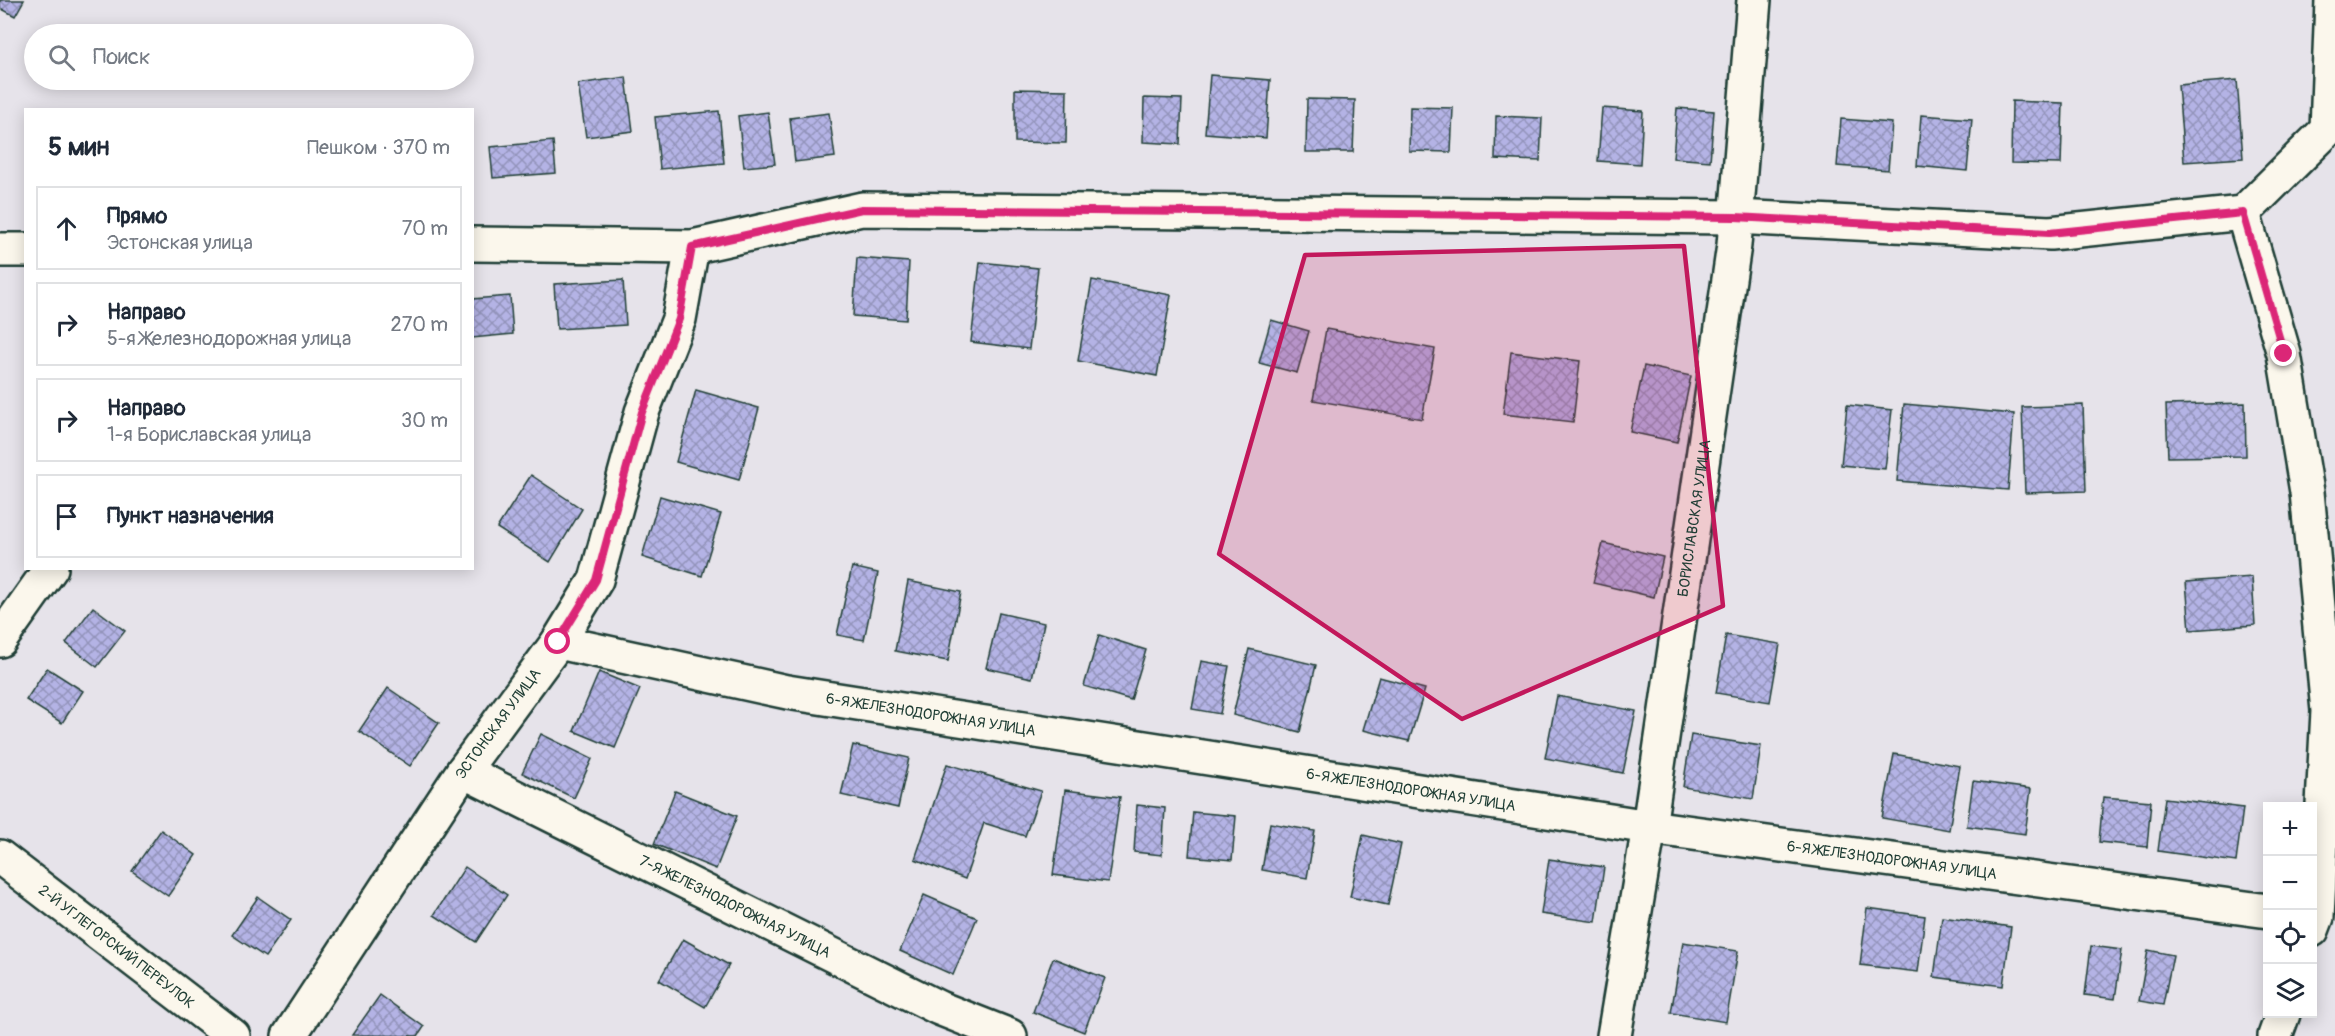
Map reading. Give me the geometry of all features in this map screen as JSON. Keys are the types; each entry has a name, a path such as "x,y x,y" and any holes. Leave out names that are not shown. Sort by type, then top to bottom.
{"street":[{"name":"БОРИСЛАВСКАЯ УЛИЦА","path":"1614,1036 1649,827 1734,245 1754,0"},
{"path":"474,244 692,247 862,209 1735,217 2049,233 2243,213 2331,129 2332,0"},
{"path":"2243,213 2284,354 2307,492 2328,711 2315,910"},
{"name":"ЭСТОНСКАЯ УЛИЦА","path":"289,1036 463,771 558,642 596,580 642,412 679,319 692,247"},
{"path":"0,250 24,250"},
{"path":"0,640 50,570"},
{"name":"6-Я ЖЕЛЕЗНОДОРОЖНАЯ УЛИЦА","path":"558,642 787,692 1649,827 2263,910"},
{"name":"7-Я ЖЕЛЕЗНОДОРОЖНАЯ УЛИЦА","path":"463,771 939,1008 1010,1036"},
{"name":"2-Й УГЛЕГОРСКИЙ ПЕРЕУЛОК","path":"0,857 232,1036"},
{"path":"2276,1036 2282,1018"}],"highlighted area":[{"path":"1684,246 1723,606 1462,719 1219,554 1305,255"}],"building":[{"path":"0,0 24,0 15,16 0,8"},
{"path":"1210,75 1270,80 1266,138 1205,133"},
{"path":"626,77 633,131 586,137 578,84"},
{"path":"2237,80 2243,158 2184,162 2178,85"},
{"path":"1015,89 1067,90 1066,143 1015,142"},
{"path":"1144,98 1182,99 1180,144 1143,142"},
{"path":"1307,99 1355,100 1353,152 1306,152"},
{"path":"2012,101 2063,103 2061,164 2011,163"},
{"path":"1410,107 1453,108 1451,152 1409,151"},
{"path":"1602,108 1643,111 1640,164 1598,161"},
{"path":"1677,108 1714,111 1710,161 1673,158"},
{"path":"719,111 724,163 660,169 655,117"},
{"path":"768,112 775,164 744,167 738,116"},
{"path":"829,113 835,157 795,162 790,118"},
{"path":"1921,115 1972,119 1967,171 1917,166"},
{"path":"1496,116 1542,118 1540,161 1495,159"},
{"path":"1841,119 1892,123 1888,170 1837,166"},
{"path":"553,141 556,173 493,178 490,147"},
{"path":"857,258 909,262 906,320 853,316"},
{"path":"980,262 1038,268 1029,349 971,342"},
{"path":"623,280 626,325 557,329 554,284"},
{"path":"1092,280 1171,295 1157,376 1078,361"},
{"path":"510,296 513,334 474,338 474,299"},
{"path":"1271,320 1309,331 1297,373 1259,363"},
{"path":"1326,329 1435,349 1422,419 1313,400"},
{"path":"1511,352 1580,361 1573,422 1503,414"},
{"path":"1644,366 1691,376 1677,442 1630,432"},
{"path":"696,390 759,408 739,480 676,462"},
{"path":"2245,403 2246,456 2168,457 2166,405"},
{"path":"1904,404 2014,414 2008,490 1897,481"},
{"path":"1847,405 1892,410 1885,469 1841,465"},
{"path":"2083,405 2086,491 2025,493 2022,407"},
{"path":"531,475 582,509 550,562 497,528"},
{"path":"660,496 721,514 702,576 642,557"},
{"path":"1603,543 1663,557 1654,597 1593,583"},
{"path":"852,567 878,573 864,640 837,635"},
{"path":"2252,577 2255,625 2190,630 2186,582"},
{"path":"908,581 961,592 948,661 895,651"},
{"path":"93,607 125,631 97,667 66,643"},
{"path":"999,613 1044,623 1032,678 986,668"},
{"path":"1099,635 1146,650 1131,700 1084,686"},
{"path":"1726,635 1780,644 1770,702 1716,693"},
{"path":"1249,649 1316,665 1300,732 1233,715"},
{"path":"1201,661 1229,666 1220,714 1192,709"},
{"path":"47,668 83,691 62,723 26,700"},
{"path":"599,672 640,689 615,748 574,731"},
{"path":"1379,677 1425,689 1409,741 1363,730"},
{"path":"388,688 439,723 410,766 359,731"},
{"path":"1557,696 1636,711 1623,773 1545,758"},
{"path":"541,734 592,759 574,798 522,773"},
{"path":"1691,735 1761,746 1753,799 1683,787"},
{"path":"853,745 909,758 898,808 841,795"},
{"path":"1894,754 1960,766 1949,830 1882,818"},
{"path":"947,764 1041,791 1025,836 984,823 965,879 915,859"},
{"path":"1973,781 2031,789 2025,834 1967,826"},
{"path":"1065,790 1120,797 1108,882 1053,875"},
{"path":"675,791 737,816 716,869 654,844"},
{"path":"2103,797 2151,801 2147,847 2099,842"},
{"path":"2165,798 2243,808 2236,862 2158,851"},
{"path":"1137,805 1165,808 1162,855 1134,852"},
{"path":"1193,812 1236,816 1232,860 1189,856"},
{"path":"1270,823 1315,831 1307,878 1262,870"},
{"path":"161,830 196,855 168,896 132,871"},
{"path":"1363,835 1401,844 1388,905 1350,897"},
{"path":"1549,859 1604,867 1596,922 1541,914"},
{"path":"465,867 507,895 476,942 434,915"},
{"path":"924,895 977,918 953,975 900,951"},
{"path":"258,897 291,920 265,957 232,935"},
{"path":"1867,908 1925,916 1918,972 1860,965"},
{"path":"1942,917 2011,927 2003,986 1934,977"},
{"path":"683,939 729,965 705,1007 659,980"},
{"path":"1683,942 1738,951 1726,1022 1671,1013"},
{"path":"2091,946 2122,950 2115,999 2085,995"},
{"path":"2148,950 2173,955 2163,1005 2139,1001"},
{"path":"1053,958 1105,978 1084,1032 1033,1012"},
{"path":"380,995 424,1027 418,1036 352,1035"}],"route":[{"path":"558,642 596,580 642,412 679,319 692,247 862,209 1735,217 2049,233 2243,213 2284,354"}]}
